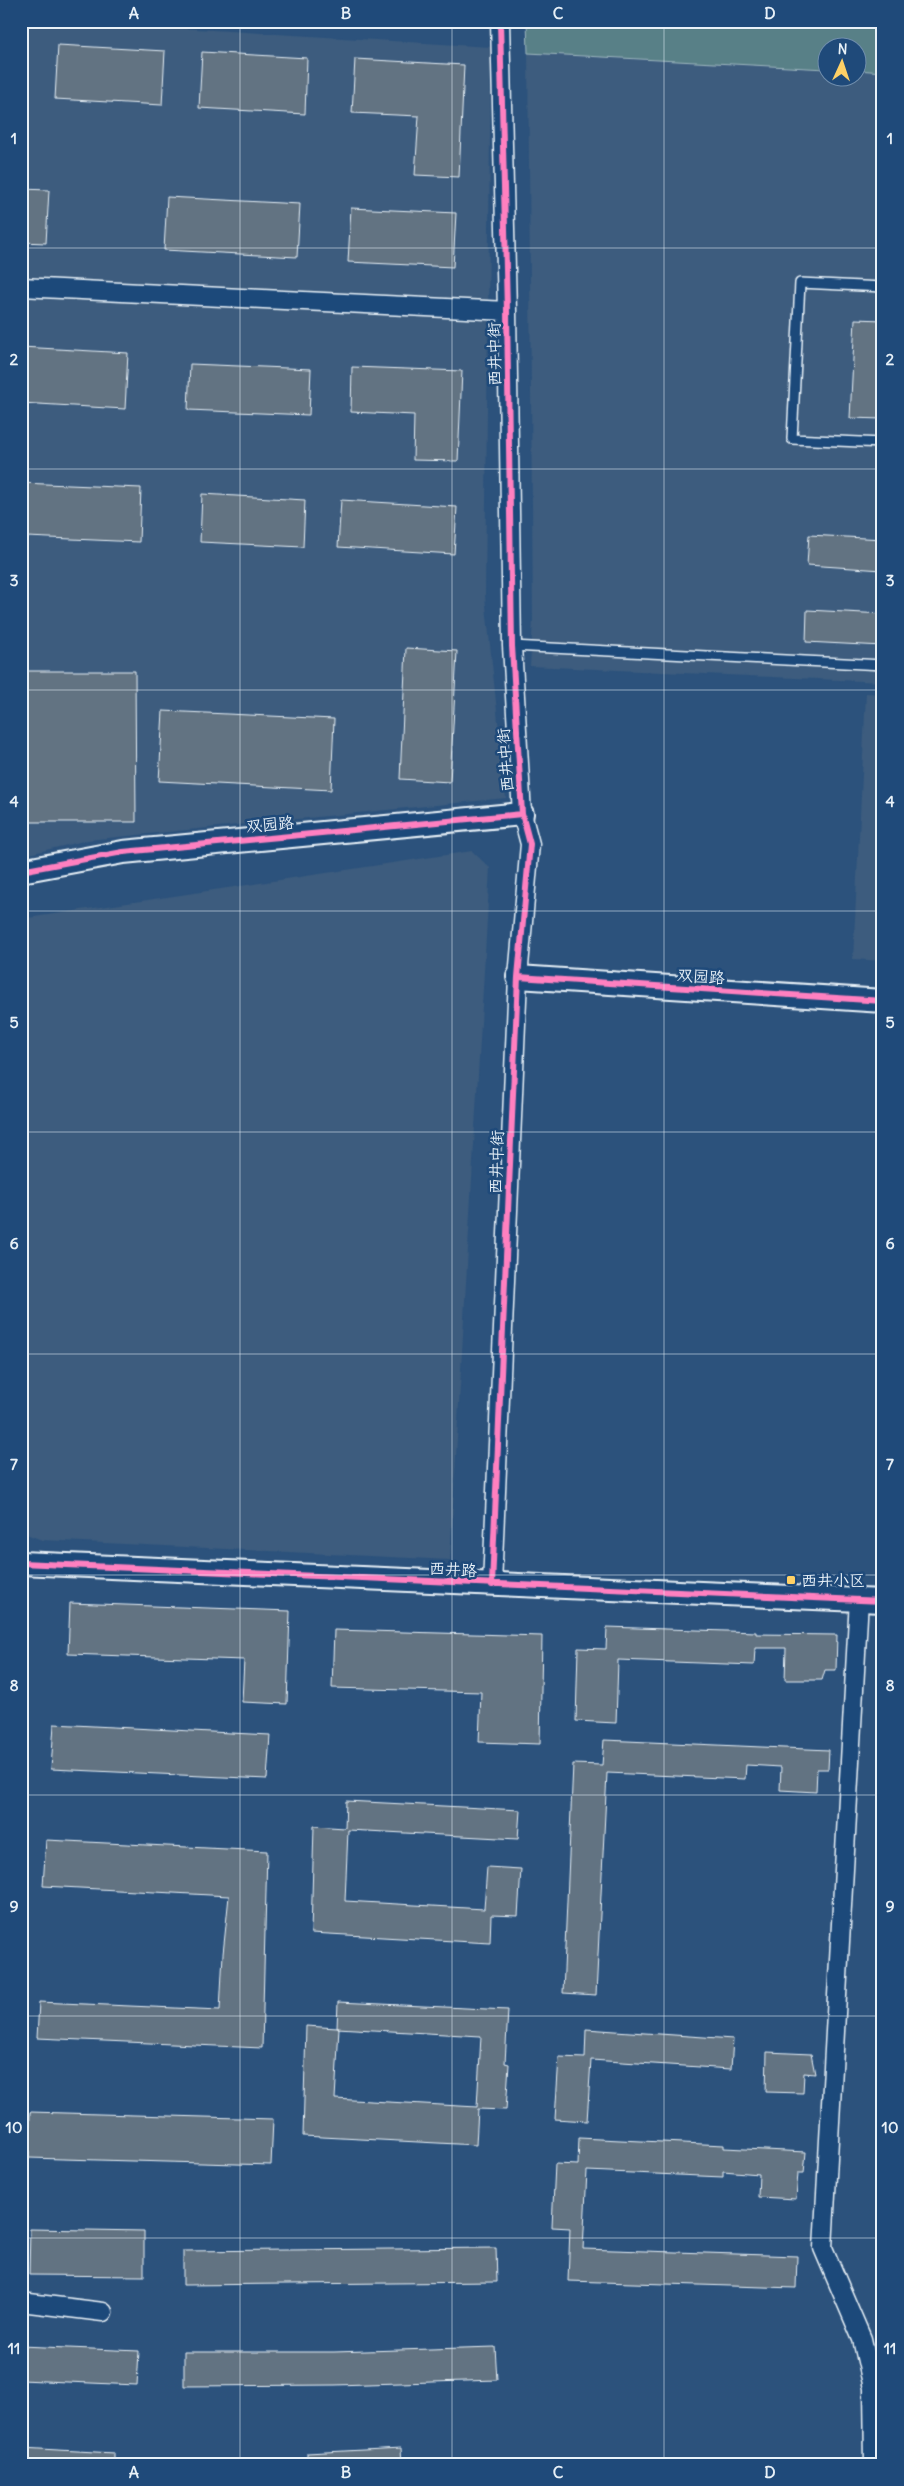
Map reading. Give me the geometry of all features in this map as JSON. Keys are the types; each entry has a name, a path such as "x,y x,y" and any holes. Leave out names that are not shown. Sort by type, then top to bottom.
{"street":[{"name":"西井中街","path":"492,1585 518,977 530,844 522,814 512,646 500,21"},
{"path":"21,287 507,311"},
{"name":"双园路","path":"21,872 123,852 522,814"},
{"name":"双园路","path":"518,977 883,1001"},
{"name":"西井路","path":"21,1563 883,1601"},
{"path":"859,1599 823,2248 862,2339 873,2388 874,2465"},
{"path":"21,2302 103,2312"}],"lane":[{"path":"883,287 800,283 792,439 883,443"},
{"path":"512,646 883,665"}],"shaded area":[{"path":"21,21 66,21 491,47 485,596 506,798 88,840 21,856"},
{"path":"528,53 816,68 816,88 866,88 866,71 883,72 883,682 530,666 533,621"},
{"path":"866,693 883,694 883,961 853,959"},
{"path":"472,851 490,868 450,1560 42,1540 21,1532 21,919"}],"green space":[{"path":"527,21 883,21 883,72 866,71 866,38 816,38 816,68 528,53"}],"building":[{"path":"58,45 165,51 162,105 55,99"},
{"path":"202,52 307,58 305,114 199,108"},
{"path":"355,59 464,65 459,177 415,175 419,116 352,113"},
{"path":"21,189 49,190 46,243 21,242"},
{"path":"167,197 300,204 297,257 164,250"},
{"path":"351,208 456,213 453,267 348,262"},
{"path":"855,319 883,320 883,419 850,418"},
{"path":"21,347 128,353 125,409 21,403"},
{"path":"190,364 311,369 309,415 188,410"},
{"path":"352,367 462,371 458,461 413,460 414,415 351,412"},
{"path":"21,483 141,488 139,542 27,537 28,511 21,511"},
{"path":"202,494 305,500 303,547 200,542"},
{"path":"341,500 457,507 454,554 338,547"},
{"path":"809,535 883,539 883,570 807,565"},
{"path":"807,610 883,614 883,646 806,642"},
{"path":"406,648 457,651 450,782 400,779"},
{"path":"21,671 135,671 136,822 21,822"},
{"path":"163,711 334,719 331,790 159,781"},
{"path":"70,1603 290,1611 287,1704 242,1702 244,1660 68,1654"},
{"path":"607,1627 756,1632 756,1634 837,1635 836,1670 825,1670 822,1680 785,1680 786,1648 755,1648 754,1665 618,1660 616,1723 576,1721 578,1648 606,1649"},
{"path":"334,1630 542,1636 540,1744 479,1742 481,1692 332,1688"},
{"path":"54,1724 270,1735 267,1779 51,1769"},
{"path":"604,1740 829,1750 828,1769 817,1769 816,1792 780,1790 781,1767 746,1765 745,1779 607,1773 596,1995 563,1993 573,1764 602,1765"},
{"path":"346,1801 520,1810 518,1839 348,1830 345,1901 484,1909 487,1867 521,1869 518,1916 491,1915 490,1943 311,1933 314,1826 345,1828"},
{"path":"46,1840 267,1851 262,2048 37,2038 39,2002 220,2010 229,1896 43,1886"},
{"path":"338,2002 508,2010 505,2063 509,2064 506,2110 478,2109 476,2145 303,2136 306,2026 337,2028","holes":["339,2028 481,2036 477,2107 335,2099"]},
{"path":"586,2029 733,2039 731,2069 591,2060 587,2121 555,2119 559,2057 585,2058"},
{"path":"767,2052 811,2054 815,2074 804,2073 803,2093 766,2092"},
{"path":"30,2112 273,2119 271,2165 29,2158"},
{"path":"579,2138 724,2145 724,2148 806,2152 804,2173 798,2173 796,2199 758,2197 759,2174 723,2171 723,2177 587,2171 583,2249 797,2256 796,2288 568,2281 570,2228 552,2227 555,2164 578,2165"},
{"path":"30,2229 144,2231 144,2276 29,2275"},
{"path":"496,2248 497,2282 183,2285 183,2251"},
{"path":"21,2346 139,2351 137,2385 21,2380"},
{"path":"495,2347 497,2380 335,2385 184,2386 184,2352 334,2352"},
{"path":"21,2448 114,2453 114,2465 21,2465"},
{"path":"401,2448 402,2465 307,2465 307,2453"}],"cycle path":[{"path":"492,1585 518,977 530,844 522,814 512,646 500,21"},
{"path":"21,871 123,852 522,814"},
{"path":"518,977 883,1001"},
{"path":"21,1563 883,1601"}],"place":[{"name":"西井小区","path":"791,1580"}]}
